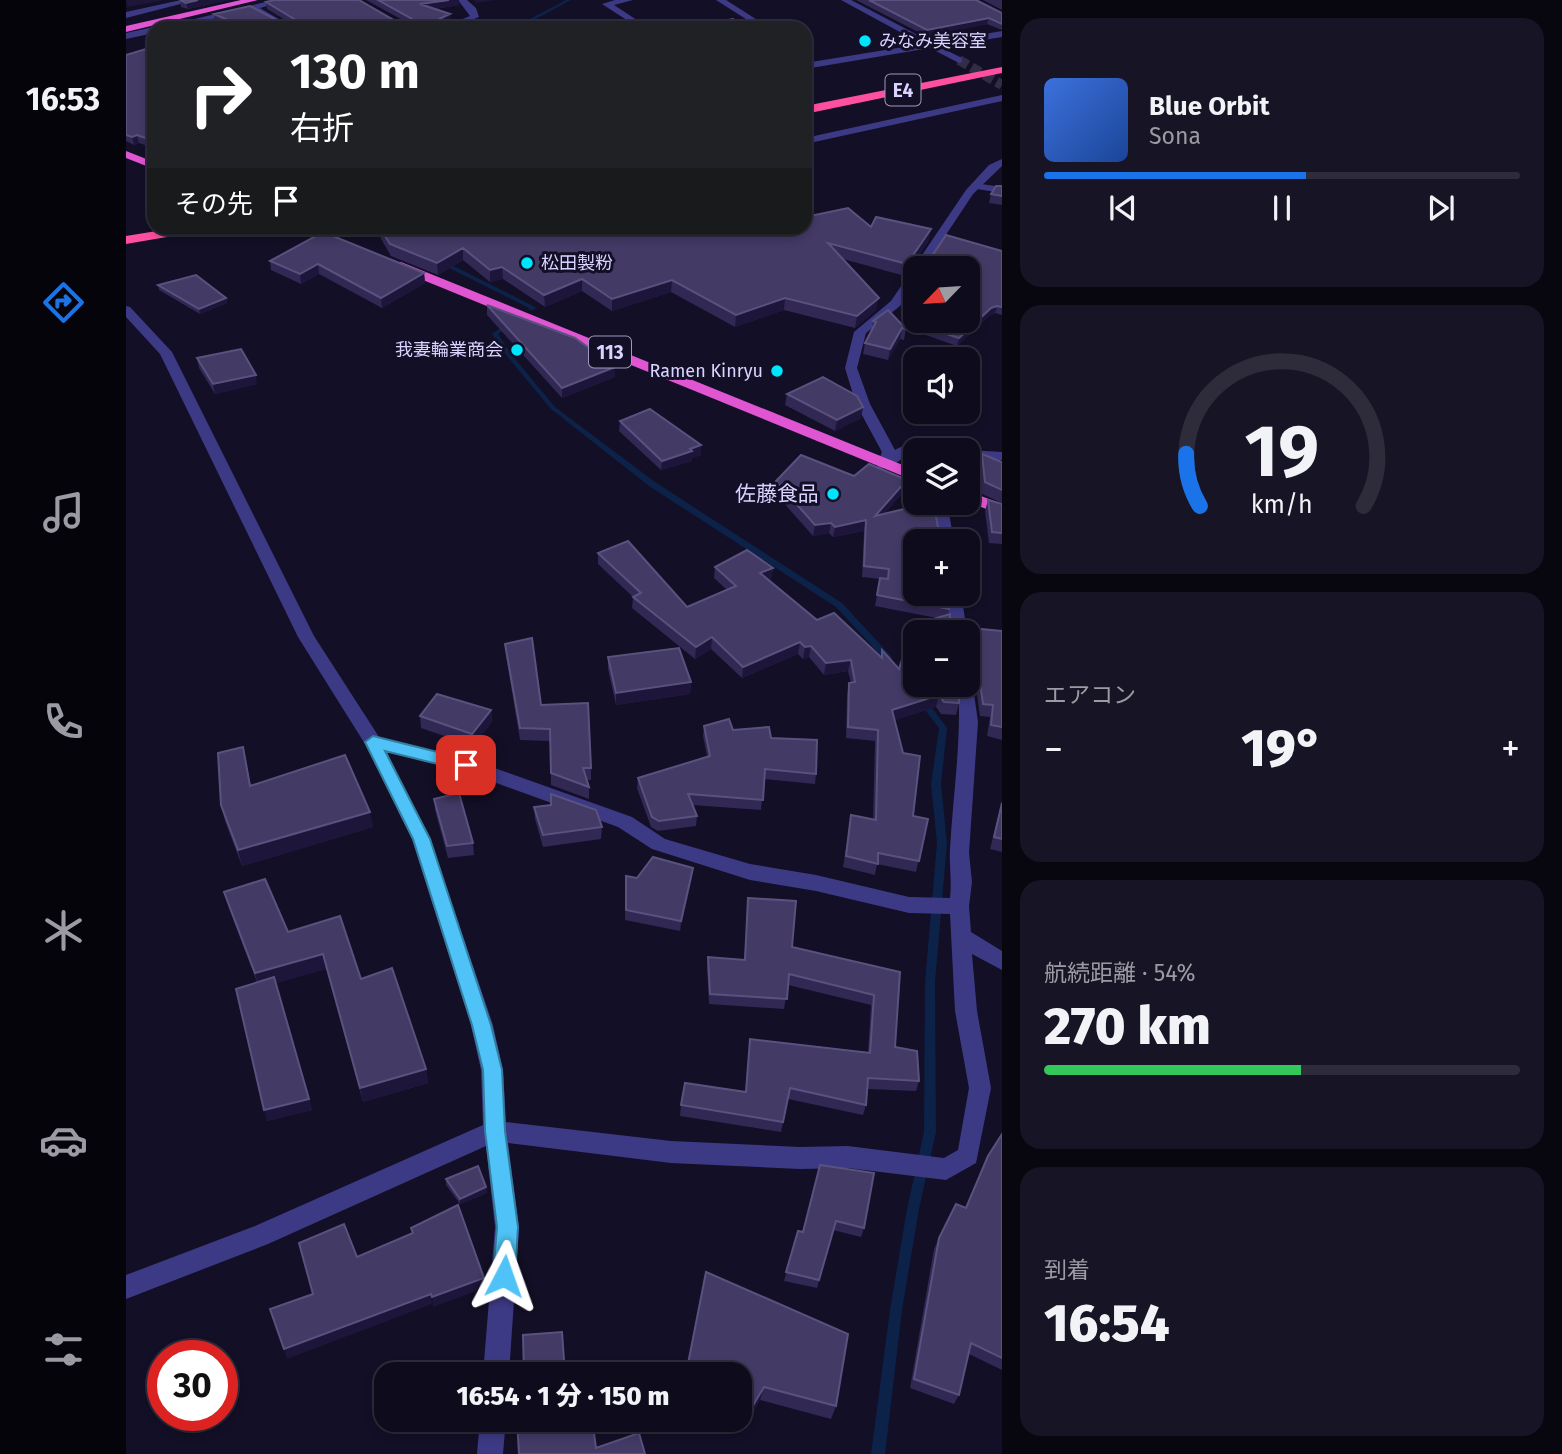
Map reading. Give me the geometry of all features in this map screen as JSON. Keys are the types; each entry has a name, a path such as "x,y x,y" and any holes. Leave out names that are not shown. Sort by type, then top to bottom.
{"highway":[{"path":"128,17 218,4 252,4"},
{"path":"155,21 218,4"},
{"path":"126,29 147,23"},
{"name":"E4","path":"945,68 965,62"},
{"name":"E4","path":"812,109 1002,70"},
{"path":"126,154 147,163"},
{"path":"126,227 147,223"},
{"path":"126,240 155,235"},
{"path":"325,235 363,251"},
{"name":"113","path":"388,261 903,471"},
{"path":"980,501 1002,510"}],"street":[{"path":"128,17 192,0"},
{"path":"188,21 252,4 285,0"},
{"path":"462,0 473,10 475,17 464,21"},
{"path":"629,0 606,4 634,21"},
{"path":"720,0 754,21"},
{"path":"845,0 965,62"},
{"path":"252,4 279,21"},
{"path":"126,36 147,32"},
{"path":"812,65 1002,34"},
{"path":"812,55 824,62"},
{"path":"812,140 1002,99"},
{"path":"926,256 974,186 995,163 1002,162"},
{"path":"884,465 890,452 863,404 852,368 860,332 896,303 903,292"},
{"path":"126,310 166,352 306,637 373,742 421,839 482,1025 492,1070 495,1131 507,1227 497,1362"},
{"path":"884,465 903,451"},
{"path":"980,455 1002,456"},
{"path":"126,1287 260,1236 495,1131 671,1152 800,1158 848,1157 946,1168 968,1156 980,1088 966,1011 959,906 962,882 959,853 969,722 967,697"},
{"path":"373,742 466,765 625,822 659,844 750,872 929,907 959,906"},
{"path":"961,936 1002,962"},
{"path":"490,1454 492,1432"}],"lane":[{"path":"974,186 1002,190"}],"building":[{"path":"359,0 396,21 294,21 266,2"},
{"path":"378,0 449,0 420,4 450,14 439,19 412,21"},
{"path":"869,0 976,0 1002,13 1002,24 989,18 927,30"},
{"path":"250,6 278,21 230,21 214,14"},
{"path":"147,49 147,139 126,135 126,55"},
{"path":"996,186 1002,186 1002,196 991,194"},
{"path":"848,208 871,227 876,217 931,229 912,256 903,256 903,263 828,243 879,298 857,316 785,298 736,315 672,280 612,299 582,279 544,295 502,267 490,270 463,248 437,263 390,244 384,235 812,235 812,216"},
{"path":"318,235 330,235 424,273 381,298 318,264 300,274 270,261"},
{"path":"946,235 1002,251 1002,307 991,308 980,318 980,256 932,256"},
{"path":"196,275 226,298 199,309 158,285"},
{"path":"487,305 575,338 615,367 562,388"},
{"path":"888,310 903,326 890,349 865,343 876,322 873,321"},
{"path":"944,333 964,333 959,338"},
{"path":"241,349 256,375 213,384 197,358"},
{"path":"823,377 857,396 863,407 837,420 787,394"},
{"path":"650,409 701,445 690,449 692,451 662,461 620,421"},
{"path":"982,454 1002,462 1002,490 985,482"},
{"path":"801,455 854,476 869,464 903,478 903,484 875,516 903,509 903,515 936,515 938,529 903,529 903,600 877,595 880,578 888,579 889,569 864,566 866,520 835,527 831,523 815,525 776,481"},
{"path":"988,500 1002,504 1002,533 992,532"},
{"path":"628,541 687,607 736,586 715,567 747,550 773,568 760,573 817,620 834,613 882,658 882,650 899,669 903,656 903,697 933,697 892,710 903,753 920,756 913,816 928,819 919,861 878,853 878,864 846,856 851,815 876,820 878,730 848,727 849,683 855,682 851,660 826,663 811,646 805,647 800,642 743,667 712,637 696,647 633,597 641,593 598,553"},
{"path":"950,614 950,620 930,620"},
{"path":"980,629 1002,631 1002,727 991,725 993,705 983,704 980,682"},
{"path":"532,638 541,705 588,703 591,768 583,768 589,787 551,773 550,729 520,728 505,644"},
{"path":"679,648 691,682 616,693 608,657"},
{"path":"437,694 491,710 472,734 420,716"},
{"path":"940,697 959,697 959,703 944,702"},
{"path":"729,719 733,730 769,727 771,738 817,740 816,774 765,769 763,800 688,794 697,816 659,821 652,817 638,778 710,756 704,726"},
{"path":"243,747 250,786 345,755 370,812 238,850 221,805 218,753"},
{"path":"459,793 473,843 447,846 434,799"},
{"path":"551,794 596,810 602,827 543,835 534,807 551,805"},
{"path":"1002,803 1002,839 994,837"},
{"path":"653,857 693,868 681,921 626,910 626,876 637,878"},
{"path":"265,879 288,932 340,916 361,979 392,968 426,1069 360,1088 323,954 255,973 224,892"},
{"path":"748,898 796,901 792,947 900,972 895,1047 917,1051 919,1081 868,1078 866,1105 790,1088 783,1122 681,1105 685,1083 746,1092 750,1039 870,1053 874,995 789,974 787,999 710,994 708,957 745,960"},
{"path":"274,977 309,1099 264,1110 236,989"},
{"path":"1002,1134 1002,1358 971,1343 959,1395 914,1379 939,1238 956,1204 966,1208 988,1156"},
{"path":"820,1165 874,1173 864,1228 836,1221 819,1280 786,1272 798,1231 803,1232"},
{"path":"478,1166 486,1187 460,1199 446,1179"},
{"path":"458,1205 484,1278 432,1297 431,1294 284,1349 270,1309 313,1294 299,1243 344,1224 357,1257 413,1233 411,1228"},
{"path":"706,1272 848,1334 836,1406 764,1387 752,1407 752,1362 688,1362"},
{"path":"562,1332 564,1362 524,1362 523,1335"},
{"path":"518,1432 594,1432 596,1448 639,1433 645,1454 519,1454"}],"waterway":[{"path":"529,21 569,0"},
{"path":"445,258 447,265 534,308 531,309"},
{"path":"507,325 495,334 553,408 652,484 839,605 888,658"},
{"path":"878,1454 896,1310 913,1209 930,1132 930,982 942,843 936,784 943,728 923,702"}],"tunnel":[{"path":"959,60 1002,85"}],"place":[{"name":"みなみ美容室","path":"865,41"},
{"name":"松田製粉","path":"527,263"},
{"name":"我妻輪業商会","path":"517,350"},
{"name":"Ramen Kinryu","path":"777,371"},
{"name":"佐藤食品","path":"833,494"}],"route":[{"path":"466,765 373,742 421,839 482,1025 492,1070 495,1131 507,1227 504,1276"}]}
